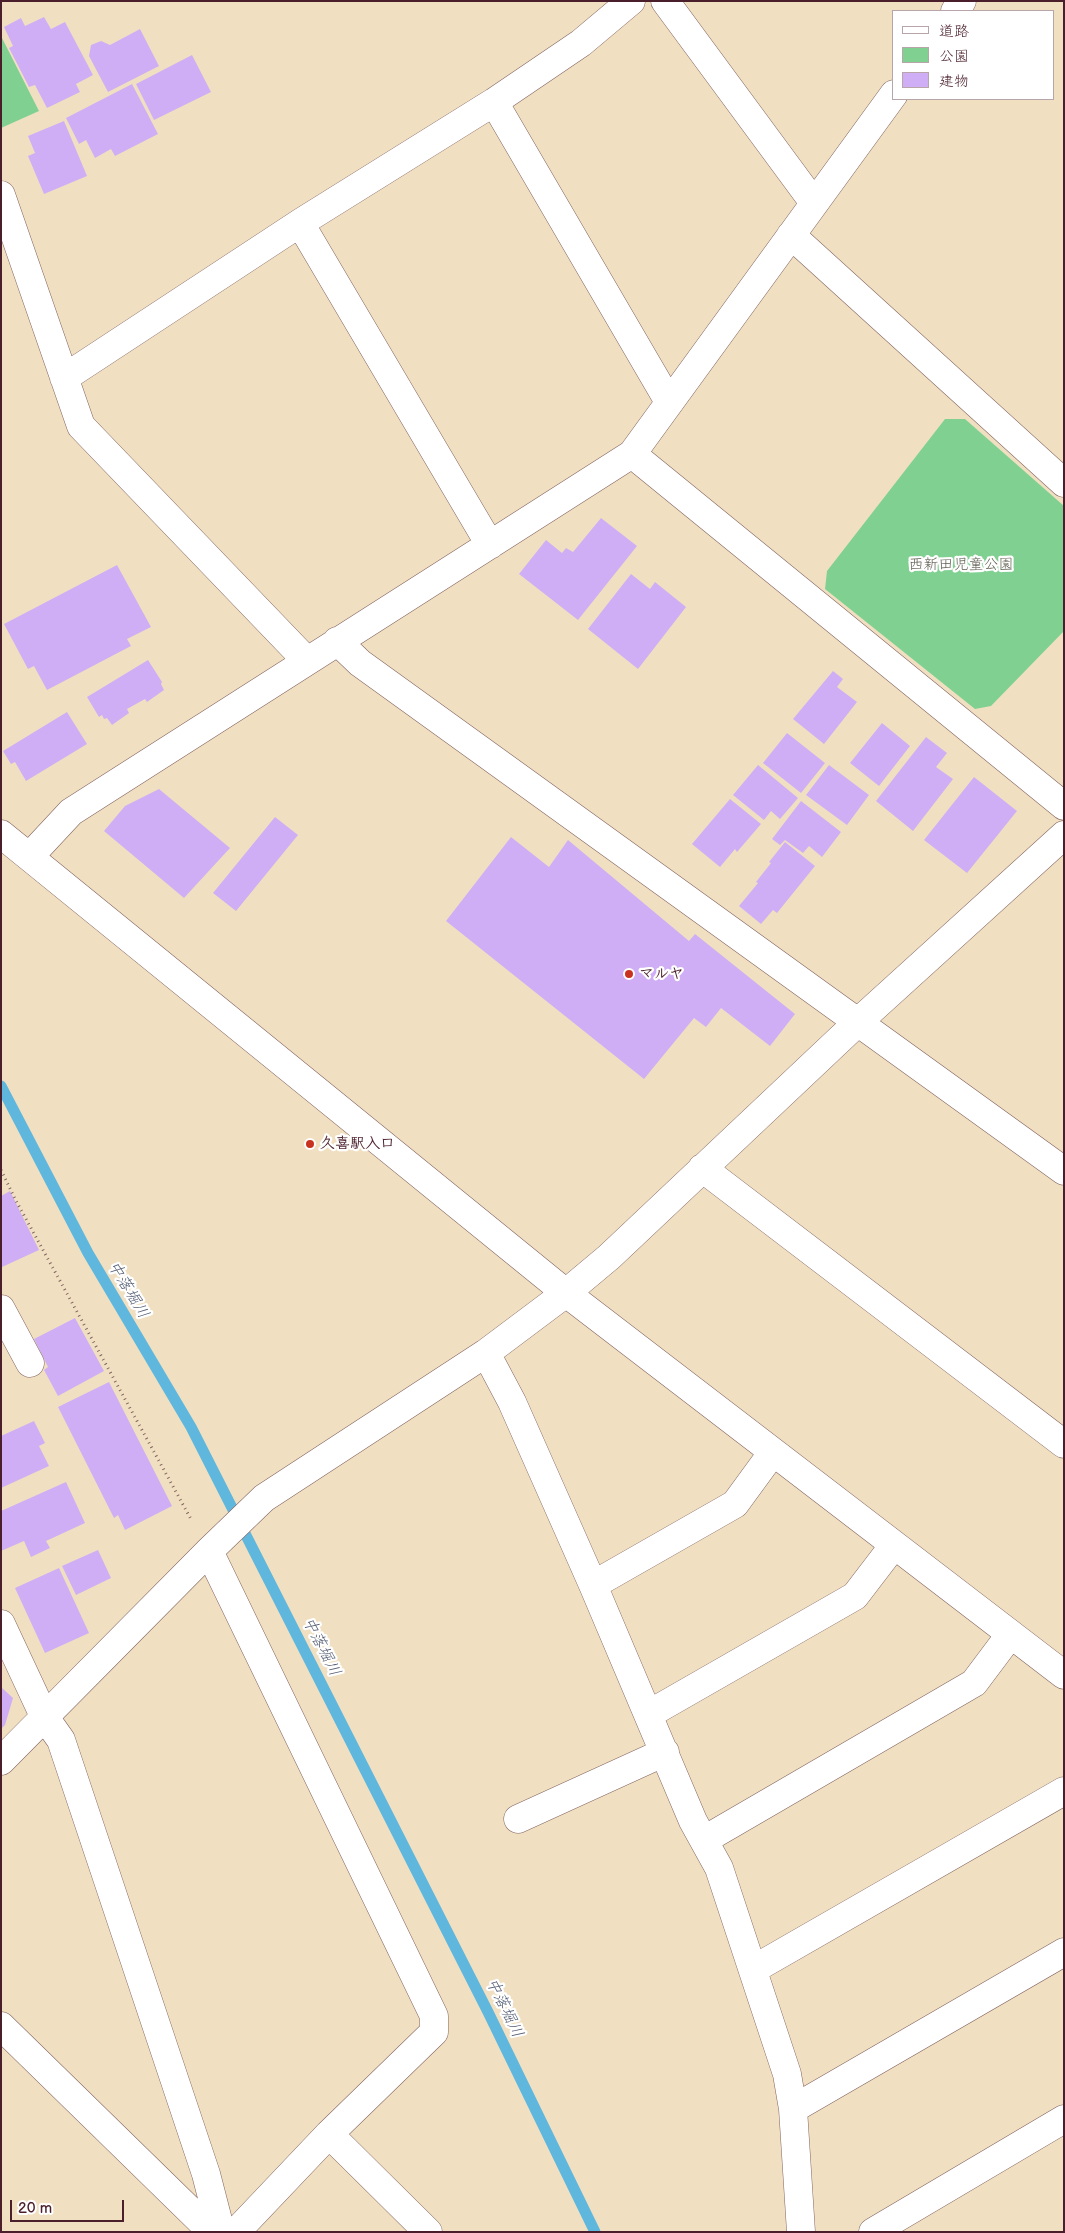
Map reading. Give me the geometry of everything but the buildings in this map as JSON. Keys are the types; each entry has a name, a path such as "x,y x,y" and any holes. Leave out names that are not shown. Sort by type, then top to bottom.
{"street":[{"path":"64,378 300,223 494,102 582,42 631,1"},
{"path":"665,1 814,203"},
{"path":"30,856 71,812 306,660 632,454 892,97"},
{"path":"494,102 669,402"},
{"path":"1,195 81,426 306,660"},
{"path":"300,223 490,545"},
{"path":"791,235 1064,483"},
{"path":"632,454 1064,806"},
{"path":"337,641 360,663 1064,1171"},
{"path":"1,834 566,1293 1064,1676"},
{"path":"1,1761 264,1498 486,1353 566,1293 609,1257 857,1023 1064,835"},
{"path":"702,1168 1064,1444"},
{"path":"1,1309 30,1363"},
{"path":"486,1353 512,1402 593,1585 693,1821 719,1868 754,1969 787,2074 793,2109 801,2232"},
{"path":"593,1585 735,1504 773,1452"},
{"path":"649,1714 855,1596 894,1545"},
{"path":"213,1547 434,2016 434,2032 329,2134 236,2232"},
{"path":"1,1624 44,1716 61,1740 206,2174 221,2232"},
{"path":"704,1840 974,1683 1010,1634"},
{"path":"518,1819 665,1752"},
{"path":"754,1969 1064,1791"},
{"path":"793,2109 1064,1952"},
{"path":"1,2026 212,2232"},
{"path":"873,2232 1064,2119"},
{"path":"329,2134 428,2232"}],"path":[{"path":"1,1170 15,1199 213,1547"}],"green space":[{"path":"1,36 39,111 1,128"},
{"name":"西新田児童公園","path":"945,419 965,419 1064,506 1064,631 991,706 975,709 825,589 827,571"}],"waterway":[{"name":"中落堀川","path":"1,1086 88,1253 191,1427 488,2012 595,2232"}],"place":[{"name":"マルヤ","path":"629,974"},
{"name":"久喜駅入口","path":"310,1144"}]}
